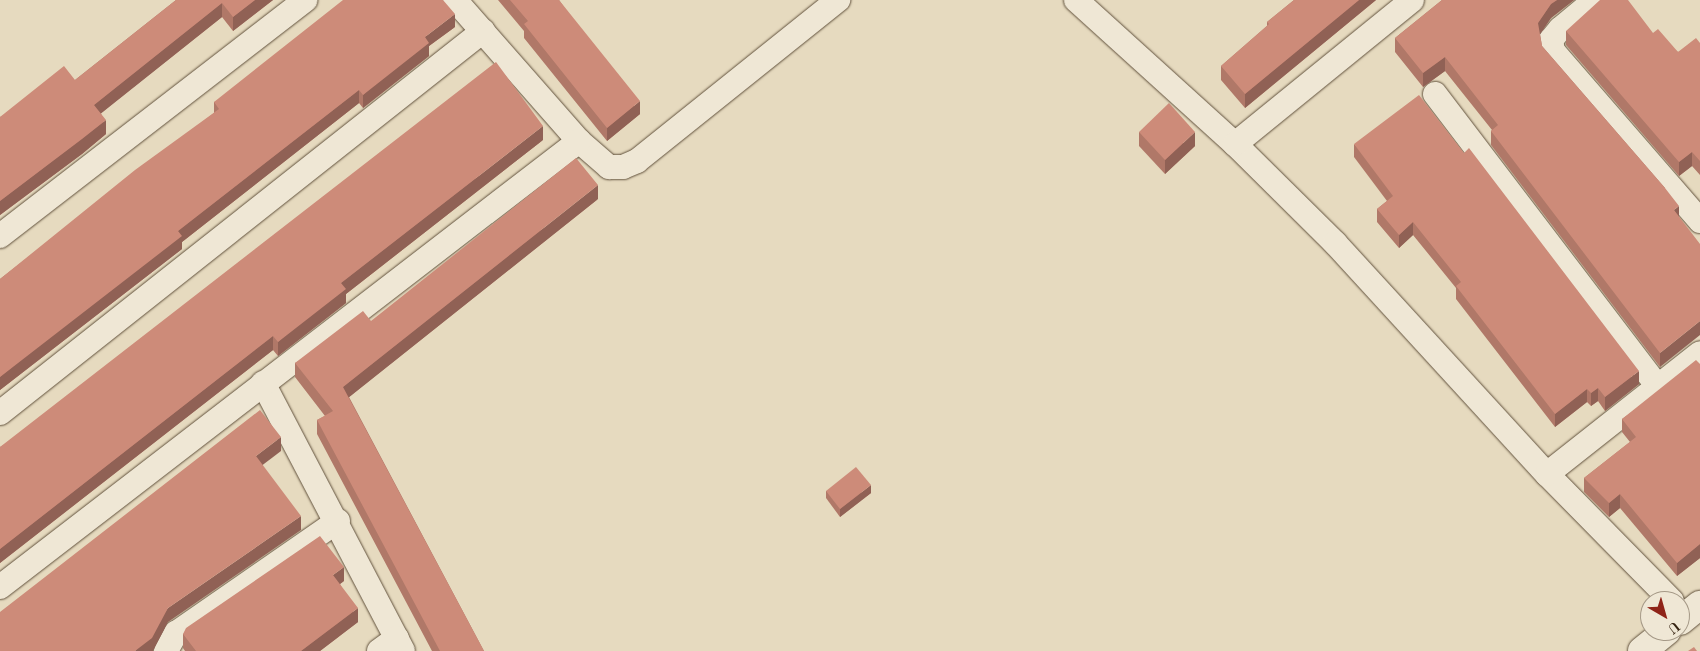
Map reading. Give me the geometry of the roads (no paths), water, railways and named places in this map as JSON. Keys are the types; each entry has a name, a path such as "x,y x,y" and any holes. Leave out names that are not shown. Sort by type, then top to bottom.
{"street":[{"path":"0,236 305,0"},
{"path":"455,0 579,141 609,167 623,167 637,160 838,0"},
{"path":"1076,0 1235,144 1335,243 1548,474 1659,591"},
{"path":"1235,144 1412,0"},
{"path":"1595,0 1560,29 1551,40 1553,50 1700,221"},
{"path":"0,412 482,31"},
{"path":"1436,94 1658,386"},
{"path":"0,587 579,141"},
{"path":"1548,474 1700,353"},
{"path":"263,383 338,521 393,647"},
{"path":"166,651 176,633 338,521"},
{"path":"1642,651 1653,641"}]}
